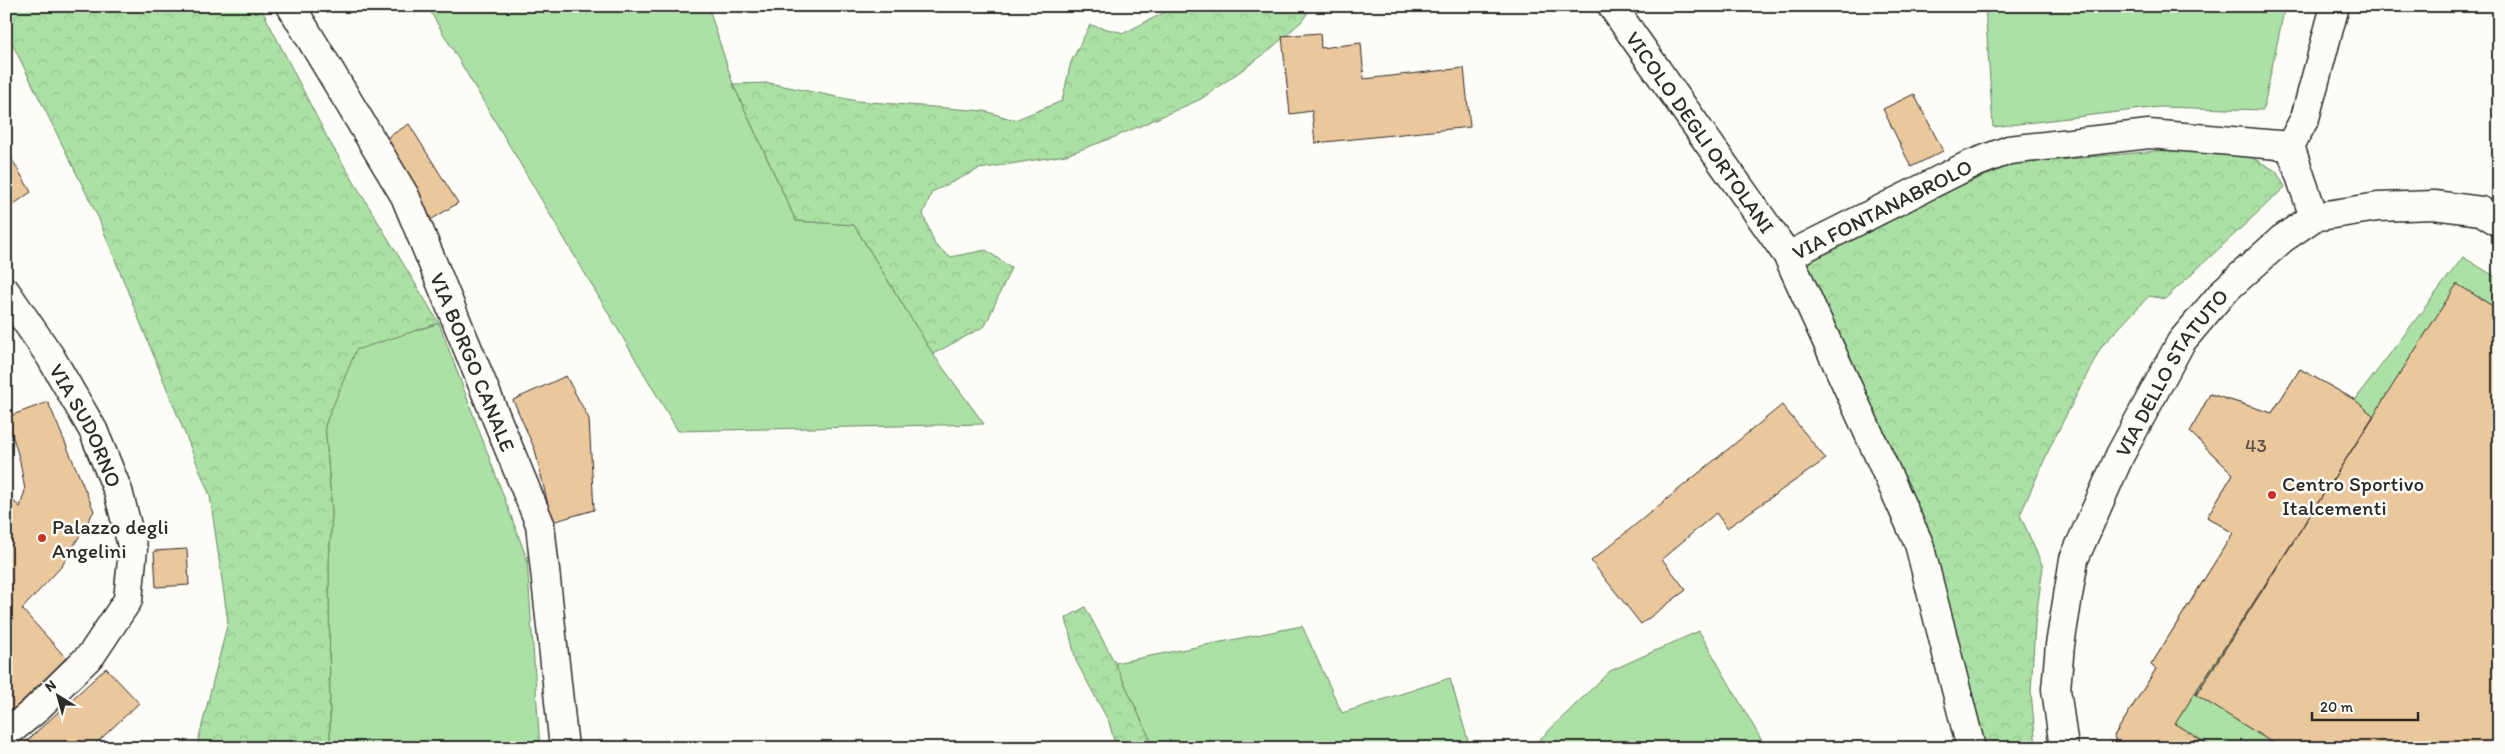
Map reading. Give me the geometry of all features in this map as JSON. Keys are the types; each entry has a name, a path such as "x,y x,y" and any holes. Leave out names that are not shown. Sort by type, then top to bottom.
{"street":[{"name":"VIA BORGO CANALE","path":"291,6 405,196 540,524 564,748"},
{"name":"VICOLO DEGLI ORTOLANI","path":"1612,6 1788,256"},
{"path":"2314,217 2290,146 2305,118 2335,6"},
{"name":"VIA FONTANABROLO","path":"1971,748 1919,544 1788,256 1958,170 2009,150 2149,134 2290,146"},
{"name":"VIA DELLO STATUTO","path":"2064,748 2056,690 2060,645 2074,559 2120,455 2181,342 2224,291 2282,239 2314,217 2378,207 2434,205 2481,211 2499,222"},
{"name":"VIA SUDORNO","path":"6,292 50,356 93,430 118,491 133,549 128,600 92,654 33,712 6,734"}],"green space":[{"path":"6,6 260,6 328,139 439,323 356,350 325,425 332,513 329,562 330,748 224,748 197,745 228,622 210,496 98,217 6,31"},
{"path":"427,6 708,6 733,84 796,221 854,225 933,354 984,424 678,431"},
{"path":"1177,6 1312,6 1302,21 1266,53 1201,99 1115,137 1066,155 979,169 932,192 923,214 935,245 950,257 986,250 1011,268 985,326 933,354 854,225 796,221 733,84 769,83 857,101 984,111 1015,120 1062,101 1071,62 1090,25 1124,33"},
{"path":"1985,6 2285,6 2263,110 2159,107 1993,127"},
{"path":"2179,149 2251,157 2276,171 2285,187 2165,299 2149,296 2101,347 2051,445 2020,515 2043,567 2035,624 2031,691 2036,748 1980,748 1804,270 1810,257 1908,208 2013,164"},
{"name":"Centro Sportivo Italcementi","path":"2463,257 2499,279 2499,310 2374,416 2196,694 2281,748 2118,748 2114,736 2156,669 2151,665 2233,533 2207,517 2233,474 2190,432 2210,394 2272,413 2300,369 2355,400"},
{"path":"439,323 527,559 540,748 330,748 329,562 332,513 325,425 356,349"},
{"path":"1085,607 1115,663 1154,748 1116,748 1109,722 1076,661 1066,618"},
{"path":"1302,626 1342,713 1450,678 1470,748 1154,748 1115,663"},
{"path":"1699,631 1766,748 1531,748 1610,671"}],"building":[{"path":"1320,33 1321,48 1361,43 1364,79 1464,68 1470,127 1315,143 1312,111 1290,114 1282,36"},
{"path":"1914,94 1943,151 1911,167 1883,109"},
{"path":"409,124 458,203 429,221 380,142"},
{"path":"6,149 31,192 10,207 6,201"},
{"path":"2457,284 2499,310 2499,748 2281,748 2196,695"},
{"name":"Centro Sportivo Italcementi","path":"2300,369 2355,400 2374,416 2175,724 2214,748 2118,748 2114,736 2156,669 2151,665 2233,533 2207,517 2233,474 2190,432 2210,394 2272,413"},
{"path":"566,376 589,419 594,510 552,522 535,450 513,400"},
{"name":"Palazzo degli Angelini","path":"48,402 94,511 62,566 22,609 66,658 6,717 6,506 11,499 20,507 25,490 20,461 7,417"},
{"path":"1782,405 1826,459 1727,528 1716,513 1662,559 1686,590 1641,624 1591,561"},
{"path":"187,549 189,585 156,587 154,551"},
{"path":"106,668 139,703 91,748 19,748"}],"place":[{"name":"Centro Sportivo Italcementi","path":"2272,495"},
{"name":"Palazzo degli Angelini","path":"42,538"}]}
